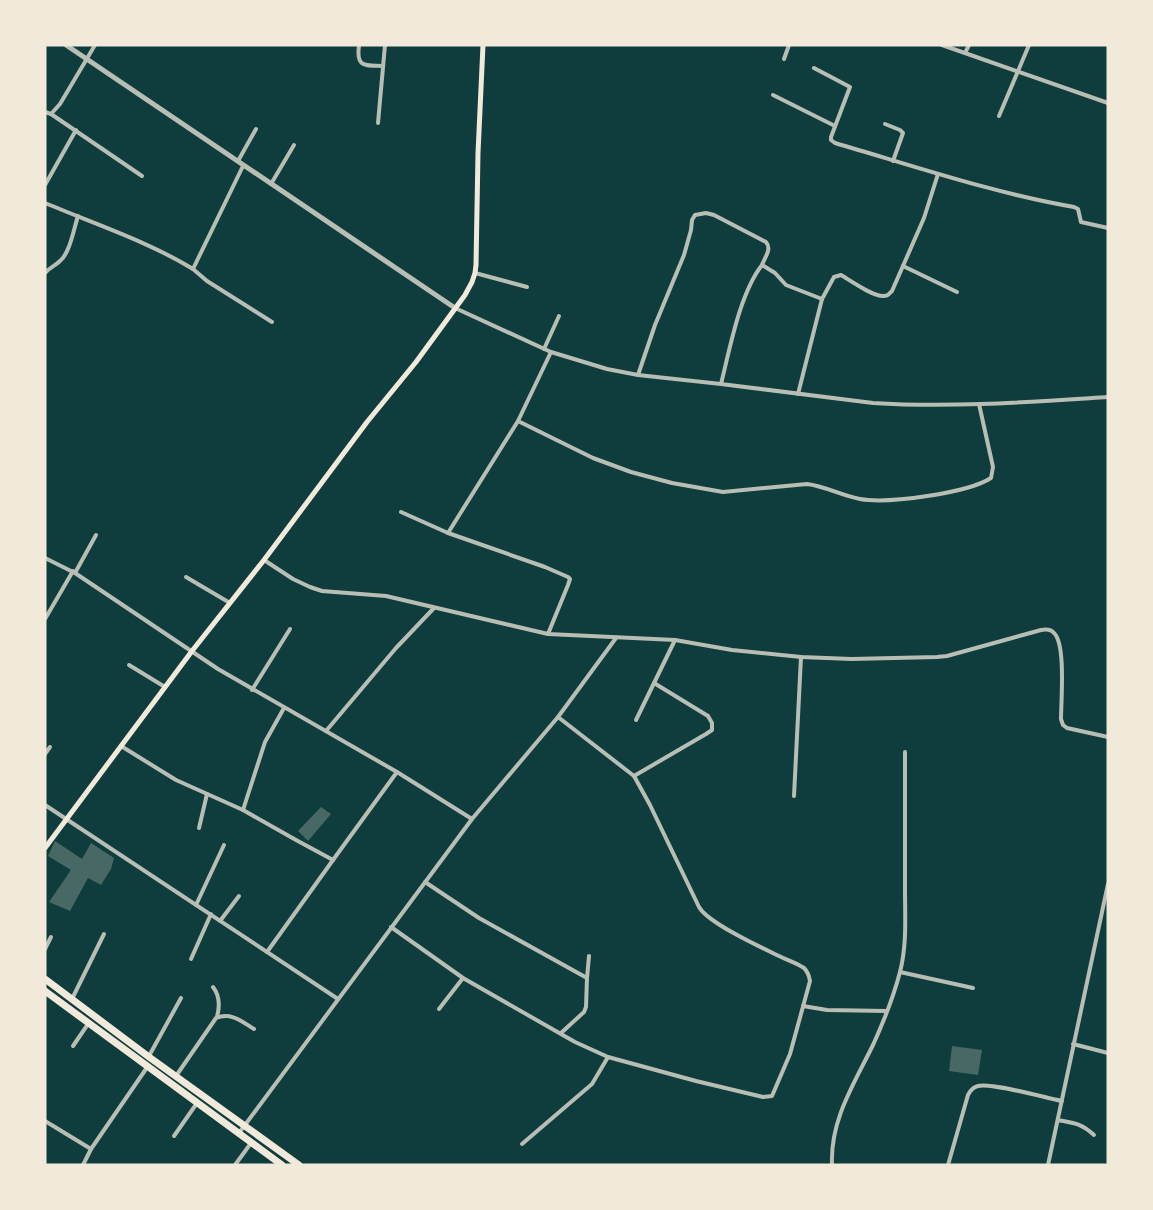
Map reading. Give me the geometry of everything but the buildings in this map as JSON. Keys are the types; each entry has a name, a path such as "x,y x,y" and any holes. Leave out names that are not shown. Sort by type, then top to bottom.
{"highway":[{"path":"45,979 298,1165"},
{"path":"45,991 282,1165"},
{"path":"56,999 61,991"}],"main road":[{"path":"45,848 192,651 416,362 468,289 475,273 483,45"}],"street":[{"path":"66,45 455,308 551,352 607,369 638,375 873,403 979,404 1108,397"},
{"path":"51,114 60,104 95,45"},
{"path":"359,45 358,56 361,62 365,65 383,66"},
{"path":"378,123 385,45"},
{"path":"784,59 789,45"},
{"path":"942,45 1108,104"},
{"path":"965,53 969,45"},
{"path":"999,116 1029,45"},
{"path":"814,68 850,87 831,137 835,143 938,174 1074,207 1078,209 1081,222 1108,228"},
{"path":"773,95 836,126"},
{"path":"45,112 76,130 142,176"},
{"path":"885,124 903,133 893,161"},
{"path":"193,269 256,129"},
{"path":"45,185 76,130"},
{"path":"271,184 294,145"},
{"path":"798,394 822,299 834,277 841,275 874,294 888,295 892,291 924,218 938,174"},
{"path":"45,203 172,256 272,322"},
{"path":"638,375 655,325 684,255 692,220 696,215 706,213 766,242 769,249 754,276 742,307 721,384"},
{"path":"45,273 50,266 62,258 71,240 78,216"},
{"path":"762,265 776,273 786,285 822,299"},
{"path":"903,266 957,292"},
{"path":"475,273 527,286"},
{"path":"544,349 560,316"},
{"path":"448,533 518,421 551,352"},
{"path":"518,421 593,458 631,472 672,483 723,492 807,484 818,485 858,499 878,501 932,495 984,483 992,478 993,467 979,404"},
{"path":"401,512 448,533 568,577 570,579 568,585 548,634"},
{"path":"45,619 96,535"},
{"path":"45,558 74,572 252,690 397,772 472,819"},
{"path":"264,560 310,587 335,593 386,596 548,634 675,640 732,650 801,657 851,659 947,656 1041,630 1051,630 1059,641 1062,655 1061,718 1063,725 1067,728 1108,737"},
{"path":"186,577 230,603"},
{"path":"326,731 396,648 435,607"},
{"path":"252,690 290,629"},
{"path":"239,1134 472,819 558,717 616,637"},
{"path":"636,720 675,640"},
{"path":"794,796 801,657"},
{"path":"129,665 165,687"},
{"path":"634,776 712,730 712,723 708,716 654,683"},
{"path":"243,810 265,742 284,707"},
{"path":"391,927 463,978 575,1042 608,1057 696,1081 763,1097 771,1096 790,1054 810,976 806,970 722,926 702,912 634,776 558,717"},
{"path":"121,746 170,777 243,810 333,860"},
{"path":"45,754 50,747"},
{"path":"832,1165 836,1123 873,1044 900,972 905,937 905,752"},
{"path":"267,952 397,772"},
{"path":"199,828 207,794"},
{"path":"45,805 338,999"},
{"path":"196,905 224,845"},
{"path":"425,882 479,918 586,978"},
{"path":"1048,1165 1108,884"},
{"path":"220,921 239,897"},
{"path":"191,959 211,915"},
{"path":"72,999 104,934"},
{"path":"45,949 51,937"},
{"path":"561,1034 584,1012 586,1007 589,956"},
{"path":"900,972 973,988"},
{"path":"439,1009 463,978"},
{"path":"176,1076 216,1018 219,1000 213,987"},
{"path":"149,1057 182,998"},
{"path":"803,1006 827,1010 886,1011"},
{"path":"216,1018 223,1015 230,1016 254,1029"},
{"path":"73,1046 88,1023"},
{"path":"1073,1044 1108,1053"},
{"path":"522,1144 592,1083 608,1057"},
{"path":"83,1165 91,1149 147,1066"},
{"path":"948,1165 971,1089 985,1085 1062,1101"},
{"path":"174,1136 197,1103"},
{"path":"45,1120 91,1149"},
{"path":"1058,1120 1080,1124 1094,1135"},
{"path":"235,1165 251,1143"}]}
